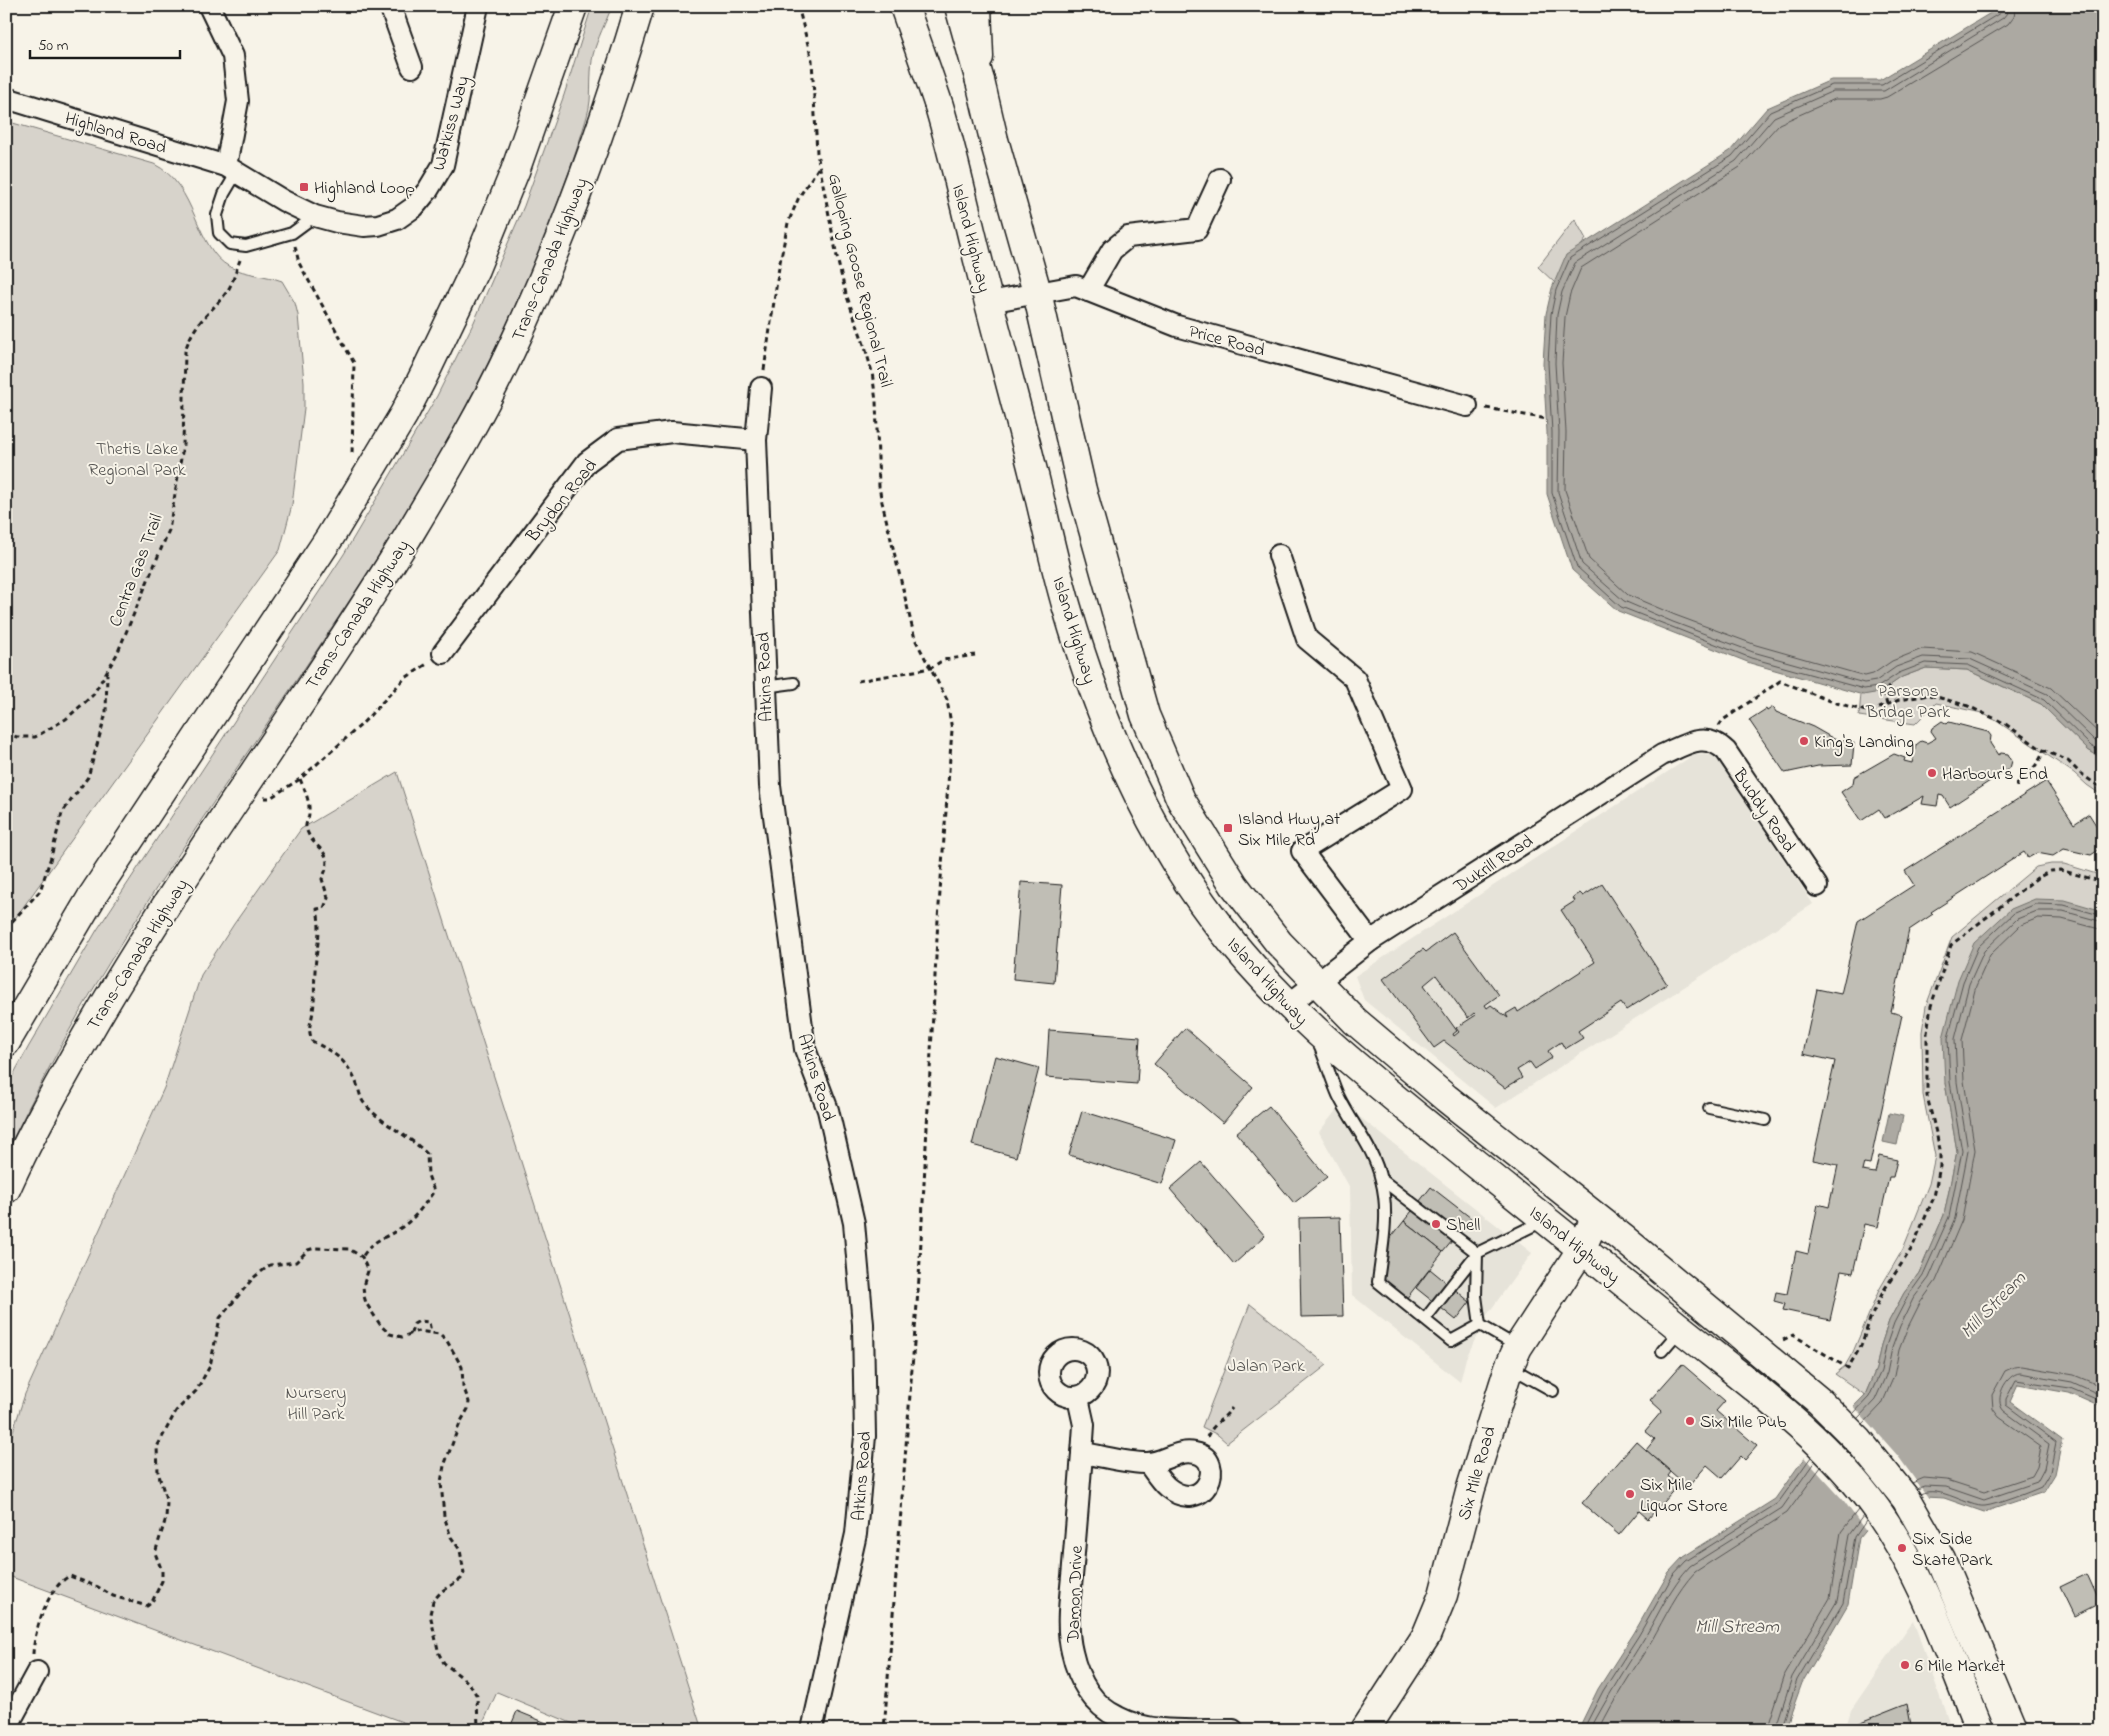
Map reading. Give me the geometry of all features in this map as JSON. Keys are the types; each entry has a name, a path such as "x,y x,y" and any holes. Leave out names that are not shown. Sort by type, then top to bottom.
{"main road":[{"path":"6,1042 93,895 330,538 404,414 428,369 475,269 512,179 573,6"},
{"name":"Trans-Canada Highway","path":"6,1189 64,1075 109,996 171,897 406,539 458,450 511,350 558,243 606,113 640,6"},
{"name":"Island Highway","path":"904,6 940,109 1034,473 1065,604 1100,712 1134,786 1169,851 1194,892 1250,964 1314,1031 1581,1250 1778,1405 1813,1436 1846,1471 1877,1510 1915,1574 1980,1730"},
{"path":"950,6 980,81"},
{"path":"959,6 980,81"},
{"name":"Island Highway","path":"976,6 980,81 994,140 1037,292 1082,490 1145,715 1181,800 1234,885 1279,942 1363,1028 1819,1400 1859,1441 1906,1499 1941,1560 2012,1730"},
{"name":"Six Mile Road","path":"1365,1730 1426,1636 1443,1595 1471,1488 1514,1357 1581,1250 1595,1218"}],"street":[{"path":"209,6 233,56 238,102 231,169"},
{"path":"390,6 412,67"},
{"name":"Watkiss Way","path":"231,169 284,201 315,216 364,226 378,225 397,219 414,207 428,190 442,165 478,6"},
{"name":"Highland Road","path":"6,98 231,169"},
{"path":"1088,291 1112,250 1128,237 1197,229 1220,179"},
{"name":"Price Road","path":"989,302 1076,286 1177,326 1467,406"},
{"name":"Atkins Road","path":"761,388 756,440 764,687 770,786 805,1049 828,1110 854,1223 863,1324 865,1436 856,1534 812,1730"},
{"name":"Brydon Road","path":"443,653 587,462 618,438 672,432 756,440"},
{"path":"1279,555 1307,639 1355,680 1402,789 1302,851 1370,942"},
{"name":"Dukrill Road","path":"1288,1005 1370,942 1662,755 1698,740 1708,740"},
{"name":"Buddy Road","path":"1708,740 1718,743 1726,751 1817,886"},
{"name":"Damon Drive","path":"1078,1398 1084,1425 1069,1615 1071,1649 1077,1671 1086,1689 1099,1705 1117,1717 1137,1725 1161,1729 1233,1730"},
{"path":"1082,1453 1148,1463 1182,1452 1198,1454 1205,1457 1212,1475 1206,1487 1196,1496 1182,1496 1167,1487 1148,1463"},
{"path":"6,1729 37,1672"}],"lane":[{"path":"231,169 216,215 218,233 230,244 246,246 292,233 315,216"},
{"path":"764,687 794,683"},
{"path":"1314,1031 1338,1095 1370,1150 1381,1179 1385,1203 1385,1221 1378,1282 1452,1341 1480,1325"},
{"path":"1709,1108 1765,1120"},
{"path":"1381,1179 1477,1253"},
{"path":"1425,1319 1477,1253 1544,1220"},
{"path":"1477,1253 1476,1296 1480,1325 1552,1391"},
{"path":"1662,1351 1681,1329"}],"path":[{"name":"Galloping Goose Regional Trail","path":"798,6 812,60 815,96 815,140 819,166 846,294 872,372 876,402 879,487 882,502 915,639 947,700 952,730 938,919 918,1288 884,1730"},
{"path":"761,388 779,267 788,223 799,198 819,166"},
{"path":"292,233 299,263 354,363 351,460"},
{"name":"Centra Gas Trail","path":"6,733 17,737 35,737 66,719 93,695 108,674 169,530 183,446 185,351 188,339 199,320 228,291 246,246"},
{"path":"1494,409 1547,419"},
{"path":"238,795 270,798 300,780 361,725 404,679 443,653"},
{"path":"858,681 931,668 943,660 975,655"},
{"path":"6,928 40,891 52,857 62,813 88,777 106,713 108,674"},
{"path":"1723,720 1780,681 1833,702 1866,711 1899,700 1930,695 1968,706 2004,723 2044,750 2068,761 2081,774 2103,789"},
{"path":"1887,705 1884,694 1889,687"},
{"path":"2017,787 2017,782 2029,774 2040,760 2044,750"},
{"path":"300,780 308,798 310,814 306,826 310,839 327,856 328,868 322,879 328,898 324,908 317,909 320,938 315,972 316,986 313,1012 308,1029 312,1041 338,1055 356,1081 363,1102 381,1120 415,1141 427,1154 428,1176 434,1191 420,1211 400,1229 372,1243 362,1257"},
{"path":"1793,1335 1848,1368 1861,1346 1870,1319 1884,1290 1912,1248 1934,1197 1940,1166 1940,1149 1927,1096 1927,1033 1931,1006 1952,945 2037,878 2051,871 2060,870 2103,882"},
{"path":"37,1672 32,1652 40,1621 46,1602 61,1580 70,1576 98,1587 113,1596 148,1606 159,1589 162,1581 162,1571 155,1553 166,1518 167,1502 158,1472 158,1447 176,1411 196,1391 210,1366 218,1326 226,1309 260,1271 270,1265 296,1262 308,1250 315,1248 349,1249 362,1257 368,1270 363,1286 364,1296 366,1303 381,1326 390,1334 402,1337 418,1331 440,1334 447,1341 462,1366 463,1386 468,1402 444,1466 441,1482 444,1516 451,1537 460,1550 464,1573 461,1579 442,1591 433,1601 430,1614 439,1654 444,1663 469,1683 477,1696 478,1730"},
{"path":"411,1333 414,1324 419,1321 429,1322 431,1332"},
{"path":"1198,1454 1218,1420 1232,1408"}],"shaded area":[{"path":"1695,754 1715,755 1813,904 1496,1108 1364,1000 1355,976"},
{"path":"1342,1103 1532,1253 1487,1315 1466,1358 1460,1382 1352,1295 1350,1188 1319,1132"},
{"name":"6 Mile Market","path":"1913,1620 1952,1730 1845,1730 1851,1710"}],"green space":[{"path":"592,6 612,6 593,55 587,117 569,173 538,253 485,370 445,445 404,515 316,652 179,854 92,991 47,1071 6,1153 6,1088 29,1046 97,930 344,554 437,396 474,322 524,206 564,95"},
{"name":"Thetis Lake Regional Park","path":"6,121 154,164 168,174 179,186 209,246 218,258 236,270 282,281 295,303 298,315 304,382 304,408 292,505 280,550 6,931"},
{"path":"1575,219 1586,239 1555,283 1538,267"},
{"name":"Parsons Bridge Park","path":"1926,668 1967,670 2041,704 2088,750 2103,759 2103,796 2074,773 1982,713 1936,703 1915,724 1859,716 1861,694 1880,692 1902,677"},
{"name":"Nursery Hill Park","path":"397,772 702,1730 588,1730 497,1692 480,1730 424,1730 6,1575 6,1453 25,1394 164,1088 201,975 234,924 301,829"},
{"path":"2064,864 2103,876 2103,911 1945,1083 1957,1151 1944,1215 1919,1273 1904,1293 1889,1321 1876,1369 1865,1395 1835,1374 1845,1366 1853,1352 1879,1290 1903,1249 1929,1184 1935,1156 1923,1095 1922,1032 1926,1006 1952,937 2036,867"},
{"name":"Jalan Park","path":"1250,1304 1327,1365 1227,1443 1218,1435 1202,1427"}],"water":[{"path":"2002,6 2103,6 2103,759 2088,750 2041,704 1967,670 1926,668 1902,677 1880,692 1863,695 1750,663 1618,611 1572,570 1547,494 1547,432 1543,363 1546,314 1552,288 1566,255 1730,151 1767,108 1831,80 1880,80"},
{"name":"Mill Stream","path":"2035,899 2065,900 2103,911 2103,1408 2069,1393 2018,1384 2010,1402 2062,1440 2055,1474 2044,1492 1984,1512 1944,1498 1925,1497 1873,1521 1859,1538 1848,1604 1802,1683 1785,1730 1578,1730 1598,1689 1634,1633 1669,1572 1683,1557 1775,1499 1807,1454 1865,1395 1876,1369 1889,1321 1904,1293 1919,1273 1944,1215 1957,1151 1945,1083 1943,1038 1958,980 1974,943 2011,909"},
{"path":"1889,1113 1903,1116 1897,1145 1883,1142"}],"pier":[{"path":"1852,1404 1898,1456 1930,1500 1926,1499 1913,1507 1875,1523 1867,1533 1844,1501 1802,1455"}],"building":[{"name":"King's Landing","path":"1773,707 1776,712 1813,727 1834,739 1854,743 1852,765 1818,766 1785,773 1749,720 1766,709 1767,711"},
{"name":"Harbour's End","path":"1942,721 1947,724 1949,722 1988,732 1991,736 1990,743 1998,755 2001,753 2008,754 2012,761 2010,768 1950,807 1943,796 1939,795 1937,806 1922,804 1924,796 1885,818 1879,809 1861,821 1841,792 1853,784 1854,777 1894,754 1905,758 1904,761 1912,763 1916,745 1921,741 1927,743 1936,738 1931,731 1932,728"},
{"path":"2046,781 2074,824 2089,814 2103,836 2103,847 2091,855 2064,849 2053,856 2037,853 2028,858 2024,852 1931,912 1933,914 1909,930 1891,1012 1902,1015 1870,1164 1864,1163 1862,1171 1875,1173 1879,1156 1897,1160 1893,1177 1889,1177 1878,1227 1864,1224 1853,1273 1841,1271 1830,1320 1783,1310 1785,1304 1774,1301 1776,1292 1787,1294 1796,1251 1808,1254 1818,1204 1829,1207 1838,1165 1813,1160 1835,1061 1803,1054 1817,989 1841,994 1858,921 1914,885 1905,871"},
{"path":"1021,882 1062,885 1054,983 1013,979"},
{"path":"1602,884 1667,984 1626,1010 1621,1003 1578,1031 1583,1038 1565,1049 1561,1042 1548,1051 1552,1058 1535,1069 1530,1062 1517,1070 1522,1078 1505,1088 1444,1041 1434,1048 1383,979 1423,949 1426,952 1453,932 1499,995 1485,1005 1487,1008 1491,1005 1508,1018 1506,1014 1516,1008 1518,1012 1595,962 1561,910 1575,901 1573,898 1580,893 1583,896","holes":["1436,975 1468,1018 1474,1013 1476,1015 1456,1028 1459,1032 1454,1036 1453,1034 1457,1031 1424,985"]},
{"path":"1185,1028 1253,1087 1223,1123 1154,1064"},
{"path":"1049,1030 1140,1037 1137,1084 1046,1077"},
{"path":"995,1056 1039,1068 1016,1157 972,1145"},
{"path":"1269,1106 1327,1177 1294,1203 1236,1133"},
{"path":"1082,1111 1176,1140 1162,1184 1069,1155"},
{"path":"1201,1162 1265,1236 1234,1264 1170,1189"},
{"path":"1431,1187 1471,1218 1443,1252 1404,1221"},
{"path":"1340,1217 1343,1316 1301,1317 1299,1218"},
{"path":"1404,1221 1443,1252 1406,1299 1384,1281 1389,1240"},
{"path":"1430,1269 1470,1302 1456,1320 1416,1288"},
{"name":"Six Mile Pub","path":"1682,1364 1725,1401 1716,1411 1757,1446 1745,1460 1741,1456 1722,1478 1707,1465 1688,1487 1646,1450 1655,1439 1645,1431 1662,1411 1650,1400"},
{"name":"Six Mile Liquor Store","path":"1636,1441 1671,1472 1668,1476 1678,1485 1648,1519 1639,1511 1619,1535 1582,1503"},
{"path":"2087,1574 2100,1603 2074,1616 2060,1587"},
{"path":"2103,1621 2103,1661 2097,1622"},
{"path":"1907,1704 1912,1730 1861,1730 1859,1723"},
{"path":"517,1711 544,1722 568,1730 509,1730"}],"place":[{"name":"Highland Loop","path":"304,187"},
{"name":"King's Landing","path":"1804,741"},
{"name":"Harbour's End","path":"1932,773"},
{"name":"Island Hwy at Six Mile Rd","path":"1228,828"},
{"name":"Shell","path":"1436,1224"},
{"name":"Six Mile Pub","path":"1690,1421"},
{"name":"Six Mile Liquor Store","path":"1630,1494"},
{"name":"Six Side Skate Park","path":"1902,1548"},
{"name":"6 Mile Market","path":"1905,1665"}]}
